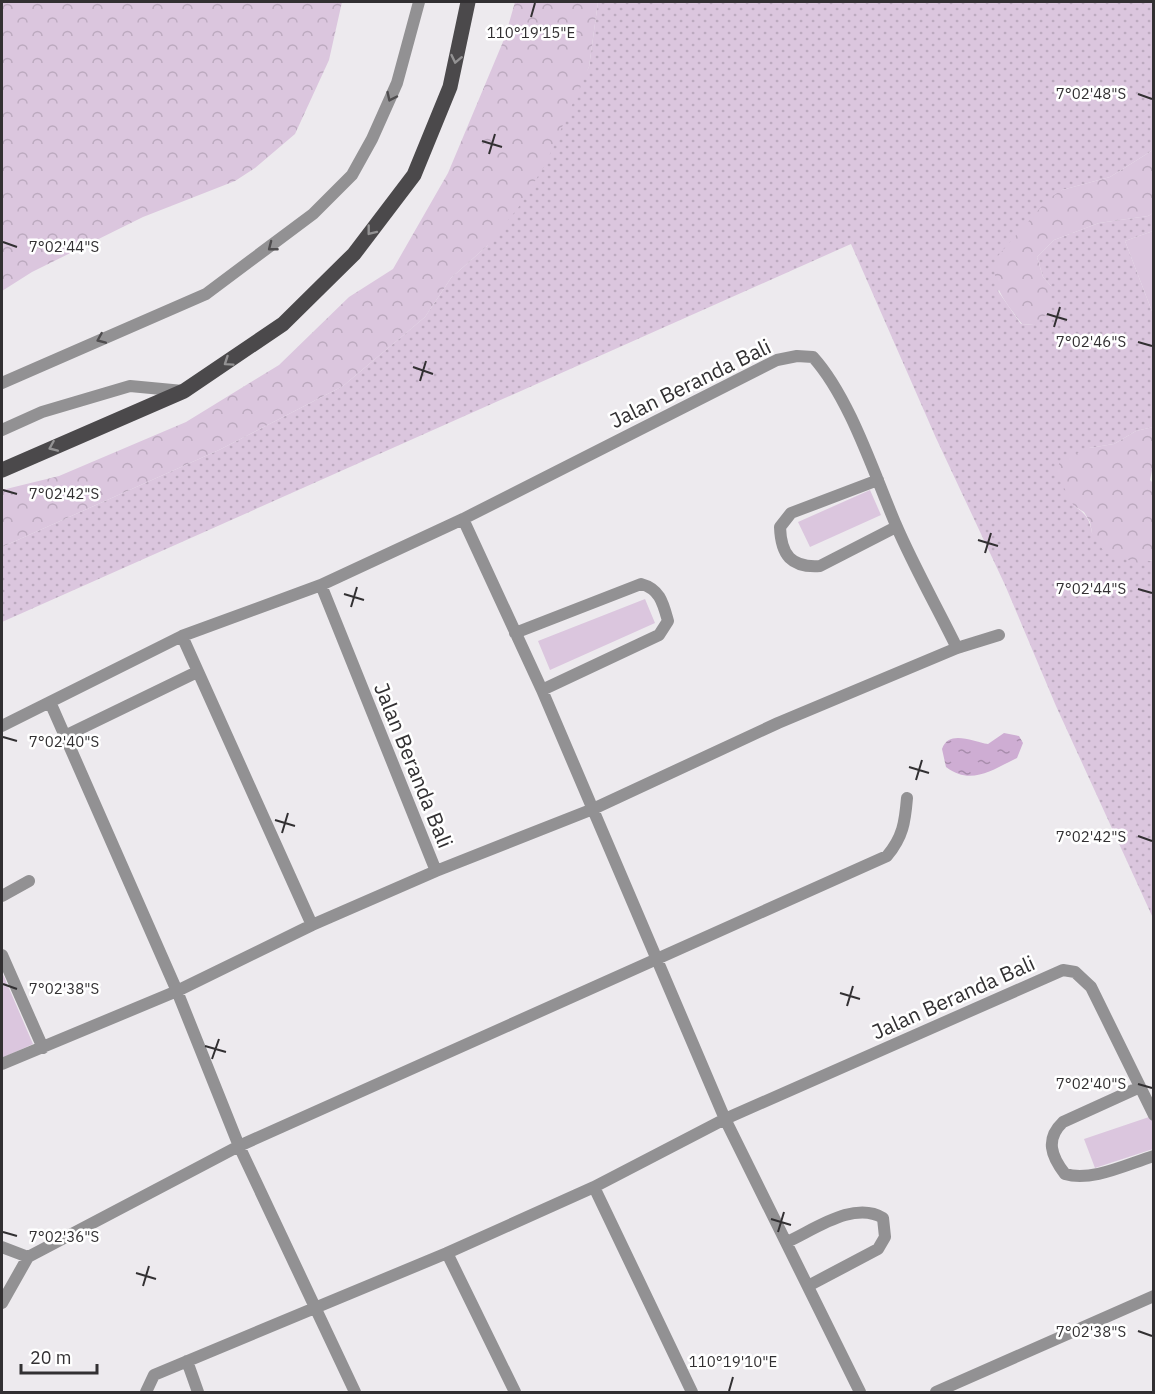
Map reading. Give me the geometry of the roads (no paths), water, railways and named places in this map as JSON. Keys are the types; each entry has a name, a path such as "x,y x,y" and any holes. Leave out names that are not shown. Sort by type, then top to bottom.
{"main road":[{"path":"2,470 184,391 283,324 354,254 414,175 450,87 468,2"}],"street":[{"path":"2,383 206,294 313,214 352,175 372,139 397,83 419,2"},
{"name":"Jalan Beranda Bali","path":"436,871 321,585 463,519 745,374 777,360 798,356 813,357 821,366 842,402 897,527 957,648"},
{"path":"2,430 42,412 130,386 184,391"},
{"path":"878,480 791,513 780,527 781,540 786,554 795,562 806,567 820,566 897,527"},
{"path":"463,519 542,690 725,1119 860,1392"},
{"path":"516,633 641,584 652,587 661,599 668,621 659,634 542,690"},
{"path":"2,726 182,636 321,585"},
{"name":"Jalan Beranda Bali","path":"2,1064 177,991 312,925 436,871 593,809 778,723 957,648 999,635"},
{"path":"182,636 312,925"},
{"path":"65,736 197,672"},
{"path":"50,702 177,991 239,1146 355,1392"},
{"path":"2,1303 28,1257 239,1146 887,856 899,842 904,828 907,798"},
{"path":"2,896 29,881"},
{"path":"2,955 43,1048"},
{"name":"Jalan Beranda Bali","path":"146,1392 154,1375 447,1252 594,1187 725,1119 1063,970 1075,972 1091,987 1154,1116"},
{"path":"1140,1087 1063,1122 1054,1131 1051,1141 1052,1152 1065,1174 1075,1177 1099,1173 1154,1156"},
{"path":"594,1187 692,1392"},
{"path":"787,1242 857,1212 874,1213 883,1218 885,1237 878,1249 808,1286"},
{"path":"2,1247 28,1257"},
{"path":"447,1252 515,1392"},
{"path":"936,1392 1154,1296"},
{"path":"187,1361 198,1392"}],"water":[{"path":"1004,733 1019,736 1023,743 1017,758 990,771 973,776 955,773 946,767 942,749 950,740 962,738 988,744"}]}
